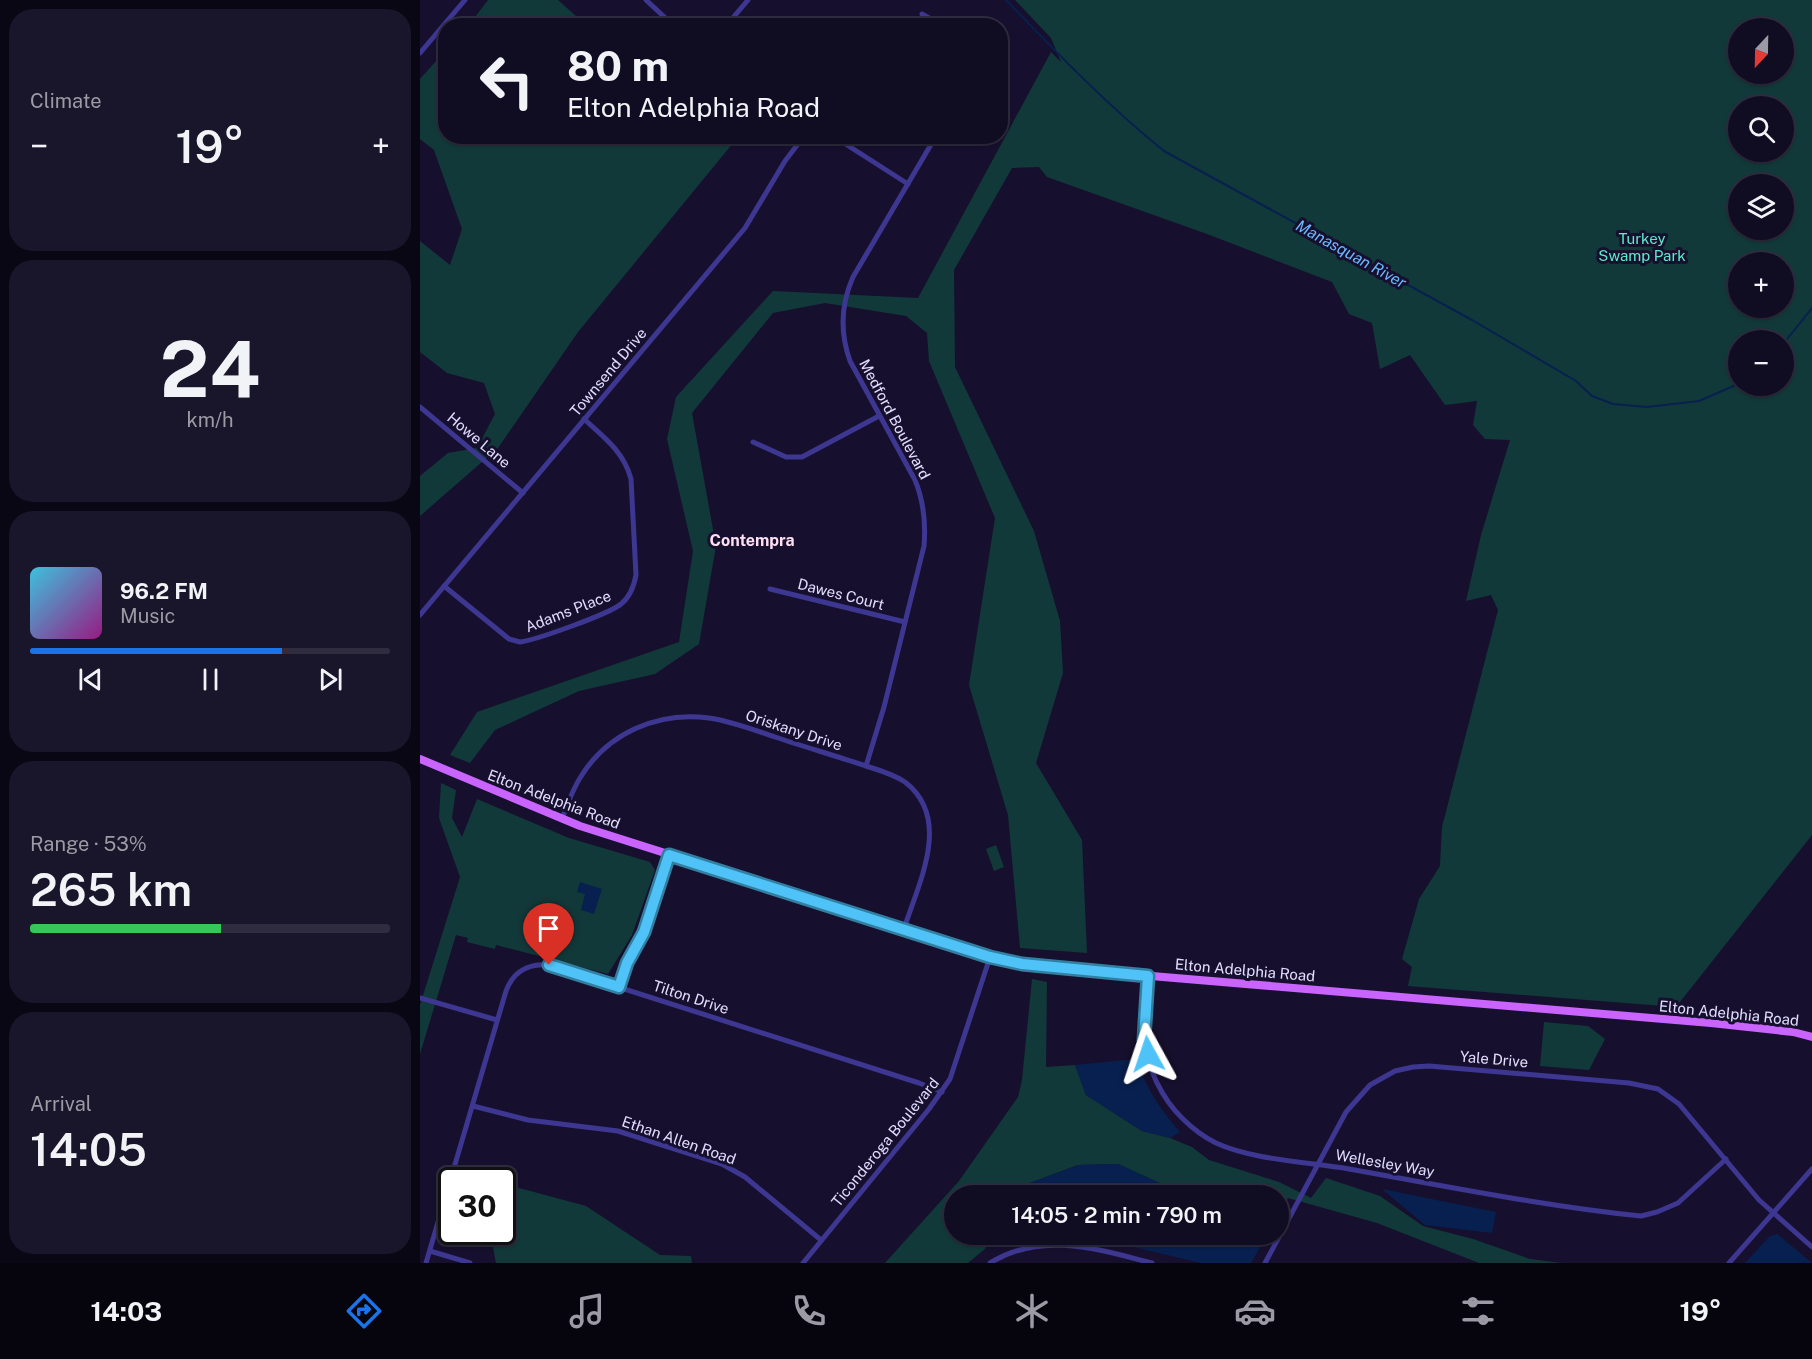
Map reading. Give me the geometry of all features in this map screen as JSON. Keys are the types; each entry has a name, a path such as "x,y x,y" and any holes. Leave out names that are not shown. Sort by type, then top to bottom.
{"main road":[{"name":"Elton Adelphia Road","path":"420,759 562,819 990,957 1028,965 1699,1022 1770,1029 1812,1037"}],"street":[{"path":"450,18 465,0"},
{"path":"646,0 665,18"},
{"path":"733,18 748,0"},
{"path":"922,14 929,18"},
{"path":"420,53 438,32"},
{"name":"Townsend Drive","path":"420,615 745,228 785,161 798,144"},
{"path":"846,144 908,184"},
{"name":"Medford Boulevard","path":"866,766 884,707 924,546 925,513 915,480 855,374 846,351 843,331 845,299 853,276 931,144"},
{"name":"Howe Lane","path":"420,406 523,493"},
{"path":"753,442 786,457 802,457 879,416"},
{"name":"Adams Place","path":"444,586 509,639 520,642 606,613 624,601 633,586 636,575 631,479 620,454 584,419"},
{"name":"Dawes Court","path":"770,589 905,622"},
{"name":"Oriskany Drive","path":"562,819 579,779 606,747 632,730 662,719 712,718 891,774 905,782 922,802 928,817 930,832 928,851 904,929"},
{"path":"619,987 627,963 644,932 669,855"},
{"name":"Ticonderoga Boulevard","path":"803,1263 942,1092 950,1079 990,957"},
{"name":"Tilton Drive","path":"426,1263 510,981 518,973 533,965 549,965 942,1092"},
{"name":"Wellesley Way","path":"1148,976 1144,1039 1151,1069 1162,1093 1182,1118 1199,1133 1217,1143 1252,1155 1318,1164 1509,1198 1641,1216 1678,1203 1726,1159"},
{"path":"420,998 497,1020"},
{"name":"Yale Drive","path":"1265,1263 1346,1112 1370,1085 1395,1071 1429,1066 1629,1083 1658,1089 1679,1104 1747,1186 1772,1212 1812,1247"},
{"name":"Ethan Allen Road","path":"473,1106 528,1120 618,1131 722,1164 745,1178 821,1240"},
{"path":"1729,1263 1812,1169"},
{"path":"990,1263 1023,1248 1051,1244 1084,1246 1152,1263"},
{"path":"430,1251 470,1263"}],"green space":[{"path":"488,0 558,0 578,18 474,18"},
{"name":"Turkey Swamp Park","path":"1015,0 1812,0 1812,835 1676,1007 1408,986 1412,967 1402,959 1419,899 1440,866 1442,827 1498,610 1491,595 1466,601 1481,535 1510,440 1485,439 1473,425 1477,401 1445,405 1410,355 1380,369 1372,323 1349,314 1332,282 1207,234 1047,177 1039,167 1012,168 954,270 955,367 1034,531 1060,621 1063,673 1036,763 1082,840 1087,953 1020,948 1008,815 969,685 995,518 929,361 927,333 906,316 825,303 773,313 692,413 716,546 699,644 655,674 579,691 495,730 470,763 450,755 477,712 679,642 693,551 667,439 676,397 773,291 918,298 1001,144 1008,144 1008,132 1051,52 1061,62 1051,38"},
{"path":"438,59 438,144 732,144 578,332 498,448 420,516 420,476 448,453 477,448 495,414 484,383 447,373 420,352 420,241 450,265 462,229 434,150 420,139 420,79"},
{"path":"441,783 456,790 452,818 462,837 477,799 569,838 650,862 655,870 632,935 608,974 496,945 495,949 467,942 468,938 456,935 420,1054 420,1005 460,877 439,818"},
{"path":"996,845 1004,867 994,871 986,849"},
{"path":"1032,979 1047,982 1046,1067 1075,1065 1086,1095 1142,1131 1170,1138 1192,1147 1209,1160 1285,1185 1164,1185 1118,1164 1078,1165 1024,1185 955,1185 1018,1097 1022,1080"},
{"path":"1544,1022 1588,1026 1605,1039 1589,1070 1540,1066"},
{"path":"1326,1178 1380,1196 1423,1226 1473,1239 1530,1259 1562,1263 1479,1263 1377,1223 1289,1198 1289,1187 1311,1198"},
{"path":"516,1187 586,1206 660,1255 691,1256 692,1263 496,1263 493,1245 516,1245"},
{"path":"944,1198 944,1245 984,1245 986,1248 968,1263 885,1263"}],"water":[{"path":"580,882 602,889 594,914 581,910 585,894 577,892"},
{"path":"1136,1059 1154,1098 1180,1132 1170,1138 1142,1131 1086,1095 1075,1065"},
{"path":"1118,1164 1164,1185 1024,1185 1079,1165"},
{"path":"1382,1189 1496,1212 1492,1233 1425,1225"},
{"path":"1777,1234 1812,1263 1745,1263 1770,1236"},
{"path":"1125,1245 1261,1245 1251,1263 1201,1263"}],"waterway":[{"name":"Manasquan River","path":"1006,0 1102,97 1164,151 1472,320 1576,381 1592,396 1613,404 1647,407 1699,401 1728,388"},
{"name":"Manasquan River","path":"1794,330 1812,308"}],"district":[{"name":"Contempra","path":"752,540"}],"route":[{"path":"549,965 619,987 627,963 644,932 669,855 1008,962 1148,976 1144,1039 1148,1054"}]}
